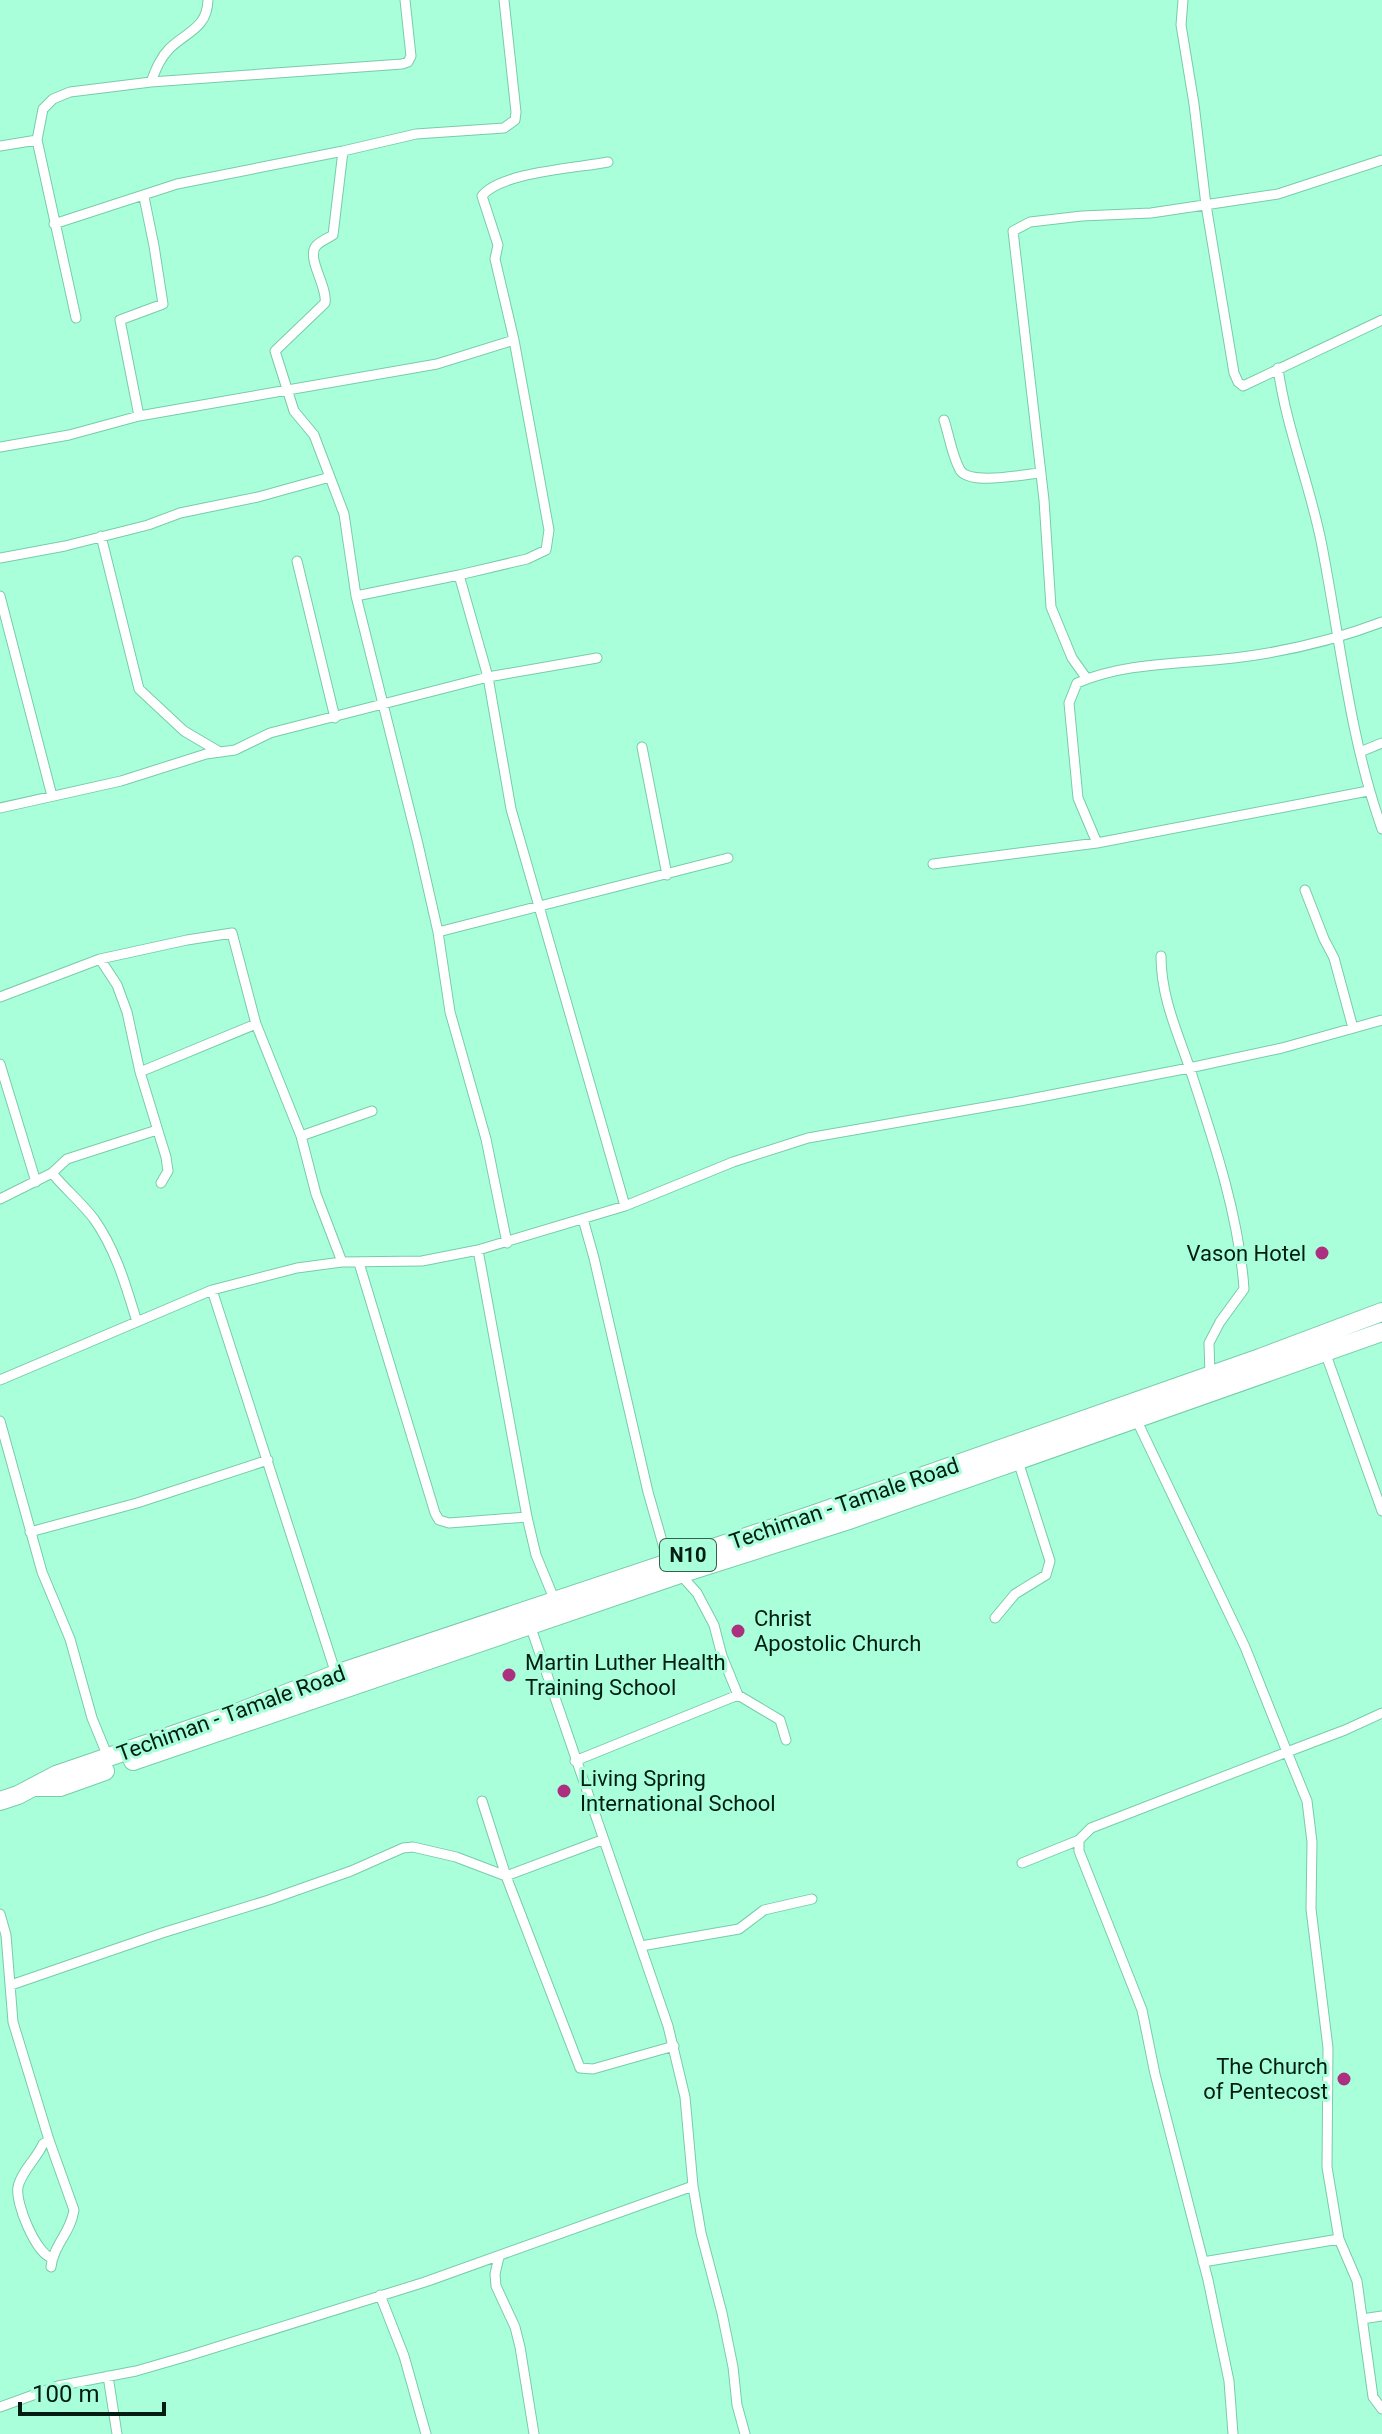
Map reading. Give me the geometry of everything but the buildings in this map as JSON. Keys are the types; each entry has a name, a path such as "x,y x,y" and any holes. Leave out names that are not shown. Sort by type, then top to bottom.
{"highway":[{"name":"Techiman - Tamale Road","path":"34,1787 60,1787 530,1625 840,1505 1382,1312"},
{"name":"Techiman - Tamale Road","path":"0,1801 56,1775 234,1714 336,1674 555,1601 846,1521 1382,1332"}],"street":[{"path":"151,82 158,63 170,48 200,27 208,12 208,0"},
{"path":"76,318 37,140 43,109 53,99 70,92 151,82 402,64 408,62 411,56 405,0"},
{"path":"54,224 177,184 416,134 504,128 515,120 516,103 504,0"},
{"path":"1183,0 1181,25 1206,205 1238,382 1243,386 1382,320"},
{"path":"0,146 37,140"},
{"path":"343,151 333,235 316,246 313,255 326,294 325,303 275,351 294,411 314,435 344,514 356,596 438,932 450,1012 486,1139 507,1243"},
{"path":"1087,679 1072,658 1051,607 1041,473 1013,231 1030,222 1151,213 1278,194 1382,160"},
{"path":"356,596 527,559 546,550 549,530 514,340 495,259 498,245 482,196 489,188 506,181 608,162"},
{"path":"139,416 120,320 163,304 144,197"},
{"path":"0,447 69,435 139,416 437,364 514,340"},
{"path":"1278,368 1292,438 1320,538 1368,791 1382,829"},
{"path":"944,420 960,470 967,476 981,479 1041,473"},
{"path":"0,558 148,525 180,513 266,495 330,477"},
{"path":"101,536 139,689 184,731 218,751"},
{"path":"297,561 335,718"},
{"path":"459,575 488,677 511,809 625,1206"},
{"path":"0,596 52,796"},
{"path":"1097,843 1078,798 1069,703 1077,683 1157,665 1237,658 1337,639 1382,622"},
{"path":"0,808 121,781 218,751 235,750 270,733 488,677 597,658"},
{"path":"1360,752 1382,743"},
{"path":"642,747 667,875"},
{"path":"933,864 1097,843 1368,791"},
{"path":"438,932 728,858"},
{"path":"1305,890 1334,958 1353,1028"},
{"path":"0,997 100,959 232,933 256,1024 301,1136 316,1194 342,1262"},
{"path":"1161,956 1164,993 1234,1222 1242,1265 1244,1289 1209,1343 1210,1375"},
{"path":"100,959 117,985 127,1012 168,1171 161,1183"},
{"path":"0,1380 212,1290 297,1268 342,1262 422,1261 478,1250 625,1206 733,1162 808,1138 1189,1068 1282,1048 1382,1020"},
{"path":"140,1072 256,1024"},
{"path":"0,1064 36,1182"},
{"path":"301,1136 372,1111"},
{"path":"0,1199 52,1173 67,1159 157,1130"},
{"path":"52,1173 92,1215 105,1235 137,1322"},
{"path":"583,1219 648,1492 674,1568 697,1593 714,1625 722,1656 738,1695 780,1720 786,1740"},
{"path":"478,1250 527,1517 536,1555 555,1601"},
{"path":"359,1263 439,1520 449,1523 527,1517"},
{"path":"212,1290 336,1674"},
{"path":"1325,1352 1382,1511"},
{"path":"1136,1419 1245,1647 1307,1801 1312,1842 1311,1909 1328,2048 1327,2167 1339,2239 1357,2281 1373,2397 1382,2409"},
{"path":"0,1421 42,1572 70,1639 92,1718 108,1757"},
{"path":"30,1532 137,1503 268,1460"},
{"path":"995,1618 1015,1594 1046,1575 1050,1561 1018,1461"},
{"path":"530,1625 674,2046 685,2097 693,2186 701,2233 722,2313 737,2405 745,2434"},
{"path":"575,1761 738,1695"},
{"path":"1022,1863 1079,1840 1091,1828 1382,1713"},
{"path":"482,1801 506,1876 580,2068 593,2069 674,2046"},
{"path":"11,1985 269,1900 351,1871 403,1848 413,1847 456,1857 506,1876 602,1840"},
{"path":"1079,1840 1079,1851 1142,2010 1229,2381 1233,2434"},
{"path":"641,1946 739,1929 764,1910 812,1899"},
{"path":"0,1914 6,1935 13,2022 74,2210 72,2222 51,2262 40,2250 17,2202 18,2186 43,2144 49,2140"},
{"path":"0,2407 58,2386 188,2356 380,2295 499,2257 693,2186"},
{"path":"1203,2262 1339,2239"},
{"path":"499,2257 496,2286 515,2327 534,2434"},
{"path":"380,2295 404,2356 426,2434"},
{"path":"1362,2319 1382,2316"},
{"path":"108,2376 117,2434"}],"place":[{"name":"Vason Hotel","path":"1322,1253"},
{"name":"Christ Apostolic Church","path":"738,1631"},
{"name":"Martin Luther Health Training School","path":"509,1675"},
{"name":"Living Spring International School","path":"564,1791"},
{"name":"The Church of Pentecost","path":"1344,2079"}]}
